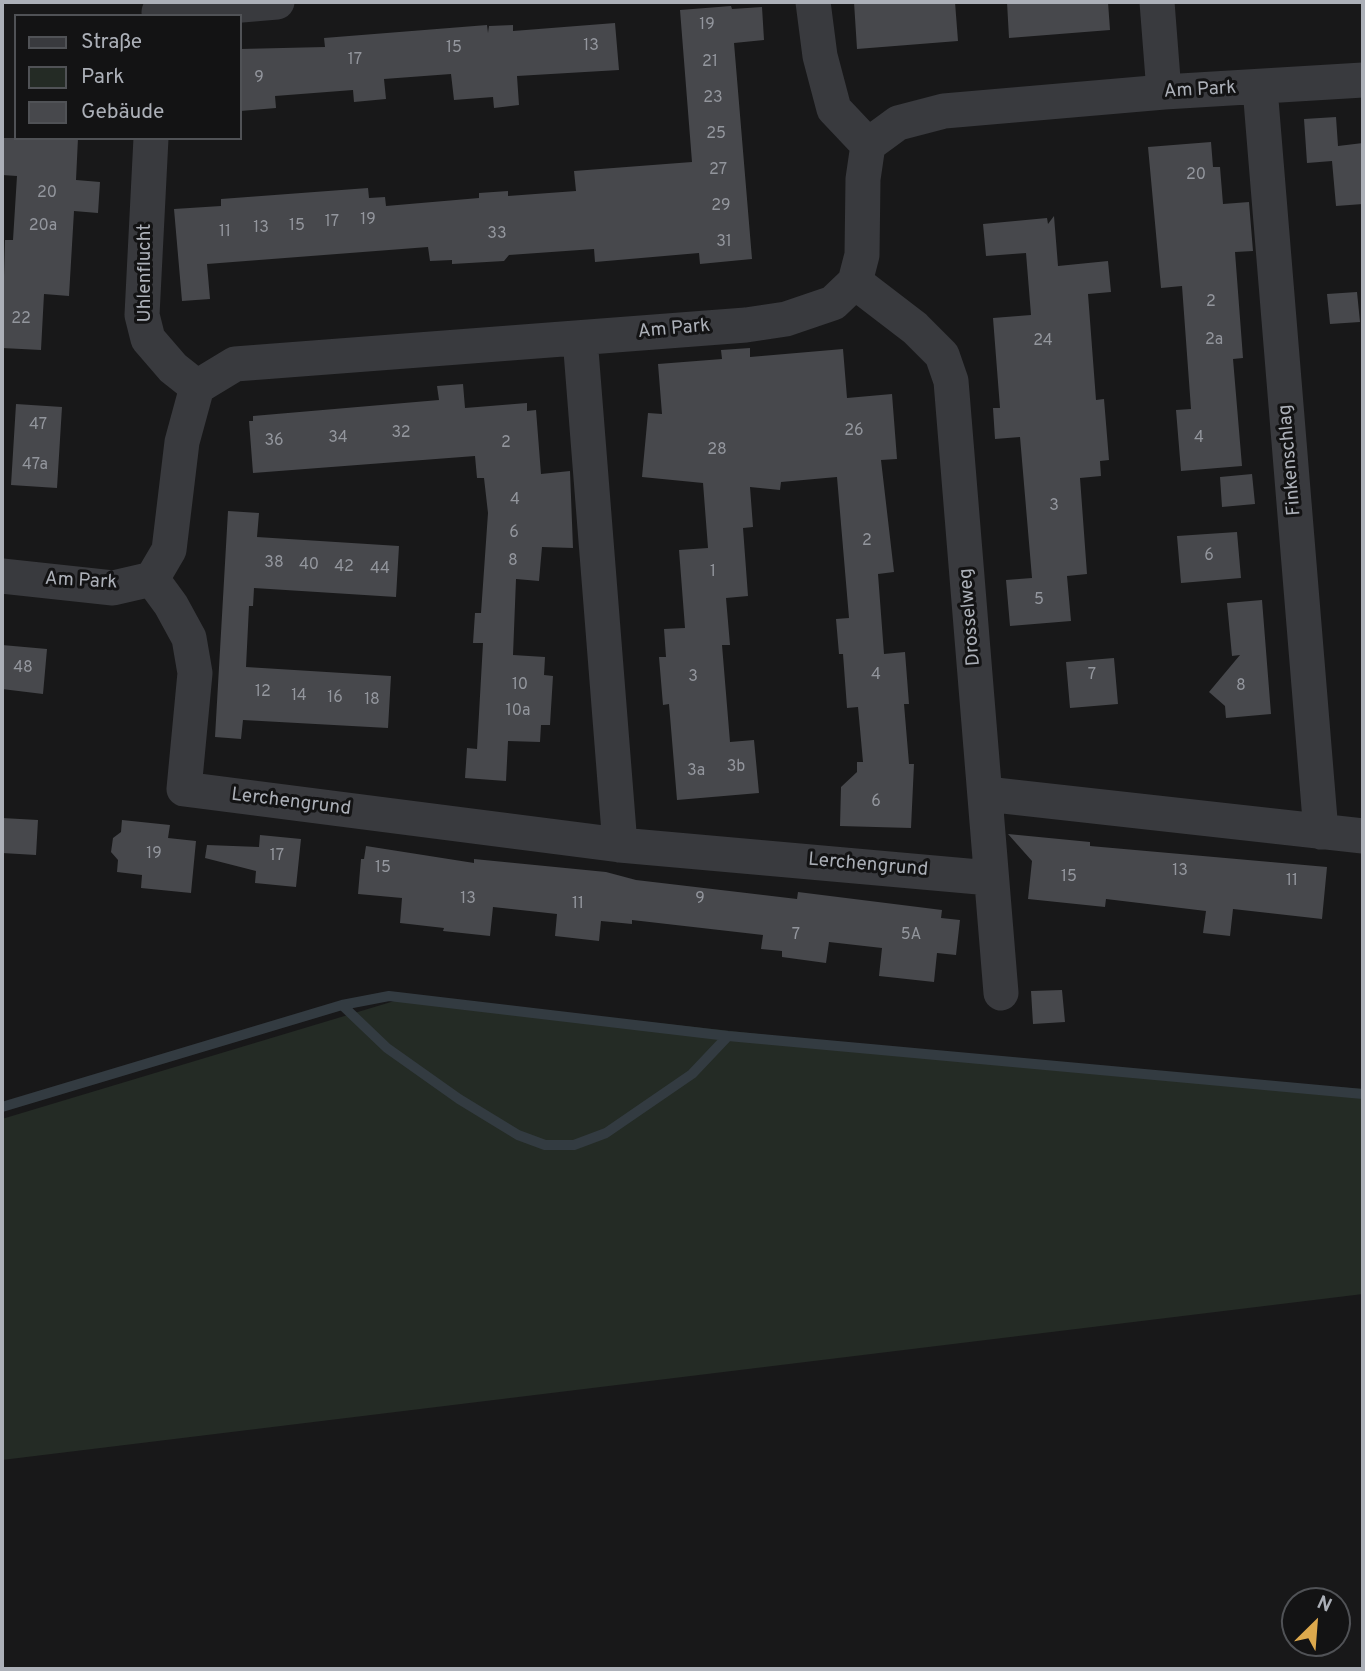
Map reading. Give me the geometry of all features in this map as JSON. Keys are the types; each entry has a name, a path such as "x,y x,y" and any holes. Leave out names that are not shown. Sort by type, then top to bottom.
{"street":[{"path":"159,10 277,2"},
{"path":"813,2 820,56 834,108 869,145 863,179 862,255 855,282"},
{"path":"1157,2 1164,92"},
{"name":"Am Park","path":"869,145 898,123 944,111 1164,92 1363,80"},
{"name":"Finkenschlag","path":"1260,88 1321,832"},
{"name":"Uhlenflucht","path":"150,140 142,315 148,339 173,368 197,387"},
{"name":"Am Park","path":"197,387 235,364 580,338 786,319 833,303 855,282"},
{"name":"Drosselweg","path":"855,282 915,328 942,355 951,381 1000,993"},
{"path":"580,338 620,845"},
{"path":"152,579 169,550 182,442 197,387"},
{"name":"Am Park","path":"2,576 113,588 152,579"},
{"name":"Lerchengrund","path":"152,579 171,605 189,638 195,673 184,789 620,845 990,878"},
{"path":"986,794 1363,836"}],"green space":[{"path":"411,996 1024,1063 1363,1089 1363,1294 2,1460 2,1119"}],"building":[{"path":"854,2 955,2 958,41 857,49"},
{"path":"1007,2 1108,2 1110,30 1009,38"},
{"path":"731,6 732,9 762,7 764,40 734,43 752,259 700,264 699,253 595,262 594,249 509,255 504,261 452,264 452,260 430,261 428,247 207,264 210,299 182,301 174,209 221,206 221,199 368,188 369,198 385,197 386,206 479,198 479,193 508,191 508,196 576,191 574,171 692,162 680,10"},
{"path":"615,23 619,70 517,76 519,105 494,108 493,97 454,100 451,74 384,79 386,99 354,102 353,90 275,96 276,108 242,111 242,49 325,47 324,38 487,25 488,33 489,26 513,25 513,31"},
{"path":"1336,117 1338,146 1363,143 1363,204 1336,206 1332,161 1307,163 1304,119"},
{"path":"2,138 78,140 76,180 100,182 98,213 74,211 69,296 44,294 41,350 2,348 5,240 13,240 17,176 2,175"},
{"path":"1211,142 1213,167 1220,167 1223,204 1249,202 1253,251 1235,252 1243,358 1233,359 1242,466 1181,471 1176,410 1191,409 1182,286 1161,288 1148,147"},
{"path":"1054,216 1058,266 1108,261 1111,292 1088,294 1096,400 1104,399 1109,460 1100,461 1101,476 1080,478 1087,574 1067,576 1071,621 1010,626 1006,580 1032,578 1020,437 995,439 993,408 1000,408 993,318 1031,315 1026,253 986,256 983,224 1047,218 1048,224"},
{"path":"1357,292 1360,322 1330,324 1327,294"},
{"path":"750,348 750,357 843,349 847,398 892,394 897,459 881,460 894,572 878,574 884,654 905,652 909,704 904,704 909,764 914,764 911,828 840,826 841,787 857,772 857,762 863,762 858,707 847,708 843,654 839,654 836,619 849,618 837,477 781,482 780,490 750,487 753,527 743,528 748,596 726,598 730,645 722,645 730,742 754,740 759,793 677,800 669,704 663,705 659,657 666,657 664,629 685,628 679,550 708,548 703,483 642,477 648,413 662,414 658,364 722,359 721,350"},
{"path":"463,384 465,408 527,403 527,411 536,410 541,474 570,471 573,548 542,547 539,581 516,579 513,655 545,657 544,675 553,676 550,725 541,725 540,742 508,741 506,781 465,778 467,748 477,749 483,643 473,643 475,613 481,613 488,513 484,478 477,478 475,456 253,473 249,421 253,421 253,416 439,400 437,386"},
{"path":"16,404 62,407 57,488 11,485"},
{"path":"1252,474 1255,504 1222,507 1220,477"},
{"path":"228,511 259,513 257,537 399,546 396,597 254,588 253,606 249,606 246,667 391,676 388,728 243,720 241,739 215,737"},
{"path":"1237,532 1241,578 1181,583 1177,536"},
{"path":"1262,600 1271,714 1226,718 1225,706 1209,692 1240,655 1232,656 1227,603"},
{"path":"2,645 47,649 43,694 2,689"},
{"path":"1114,658 1118,704 1070,708 1066,662"},
{"path":"2,818 38,820 36,855 2,853"},
{"path":"122,820 170,825 168,838 196,841 191,893 141,888 142,875 117,872 118,860 111,852 113,838 121,832"},
{"path":"1008,834 1090,842 1090,846 1327,867 1322,919 1233,909 1230,936 1203,933 1206,911 1106,899 1105,907 1028,899 1032,861"},
{"path":"260,835 301,839 296,887 255,883 256,871 205,858 207,845 259,847"},
{"path":"366,846 474,863 474,859 606,872 636,880 797,899 798,892 942,910 941,918 960,920 956,955 937,953 934,982 879,976 882,948 829,942 826,963 782,957 782,951 761,949 763,935 632,920 632,924 601,921 599,941 555,936 557,914 493,907 490,936 443,931 444,928 400,923 402,898 358,894 361,859 364,859"},
{"path":"1062,990 1065,1022 1033,1024 1031,991"}],"waterway":[{"path":"2,1107 342,1005 389,996 728,1036 1363,1094"},
{"path":"342,1005 387,1048 459,1099 518,1135 545,1145 574,1145 606,1133 692,1074 728,1036"}]}
